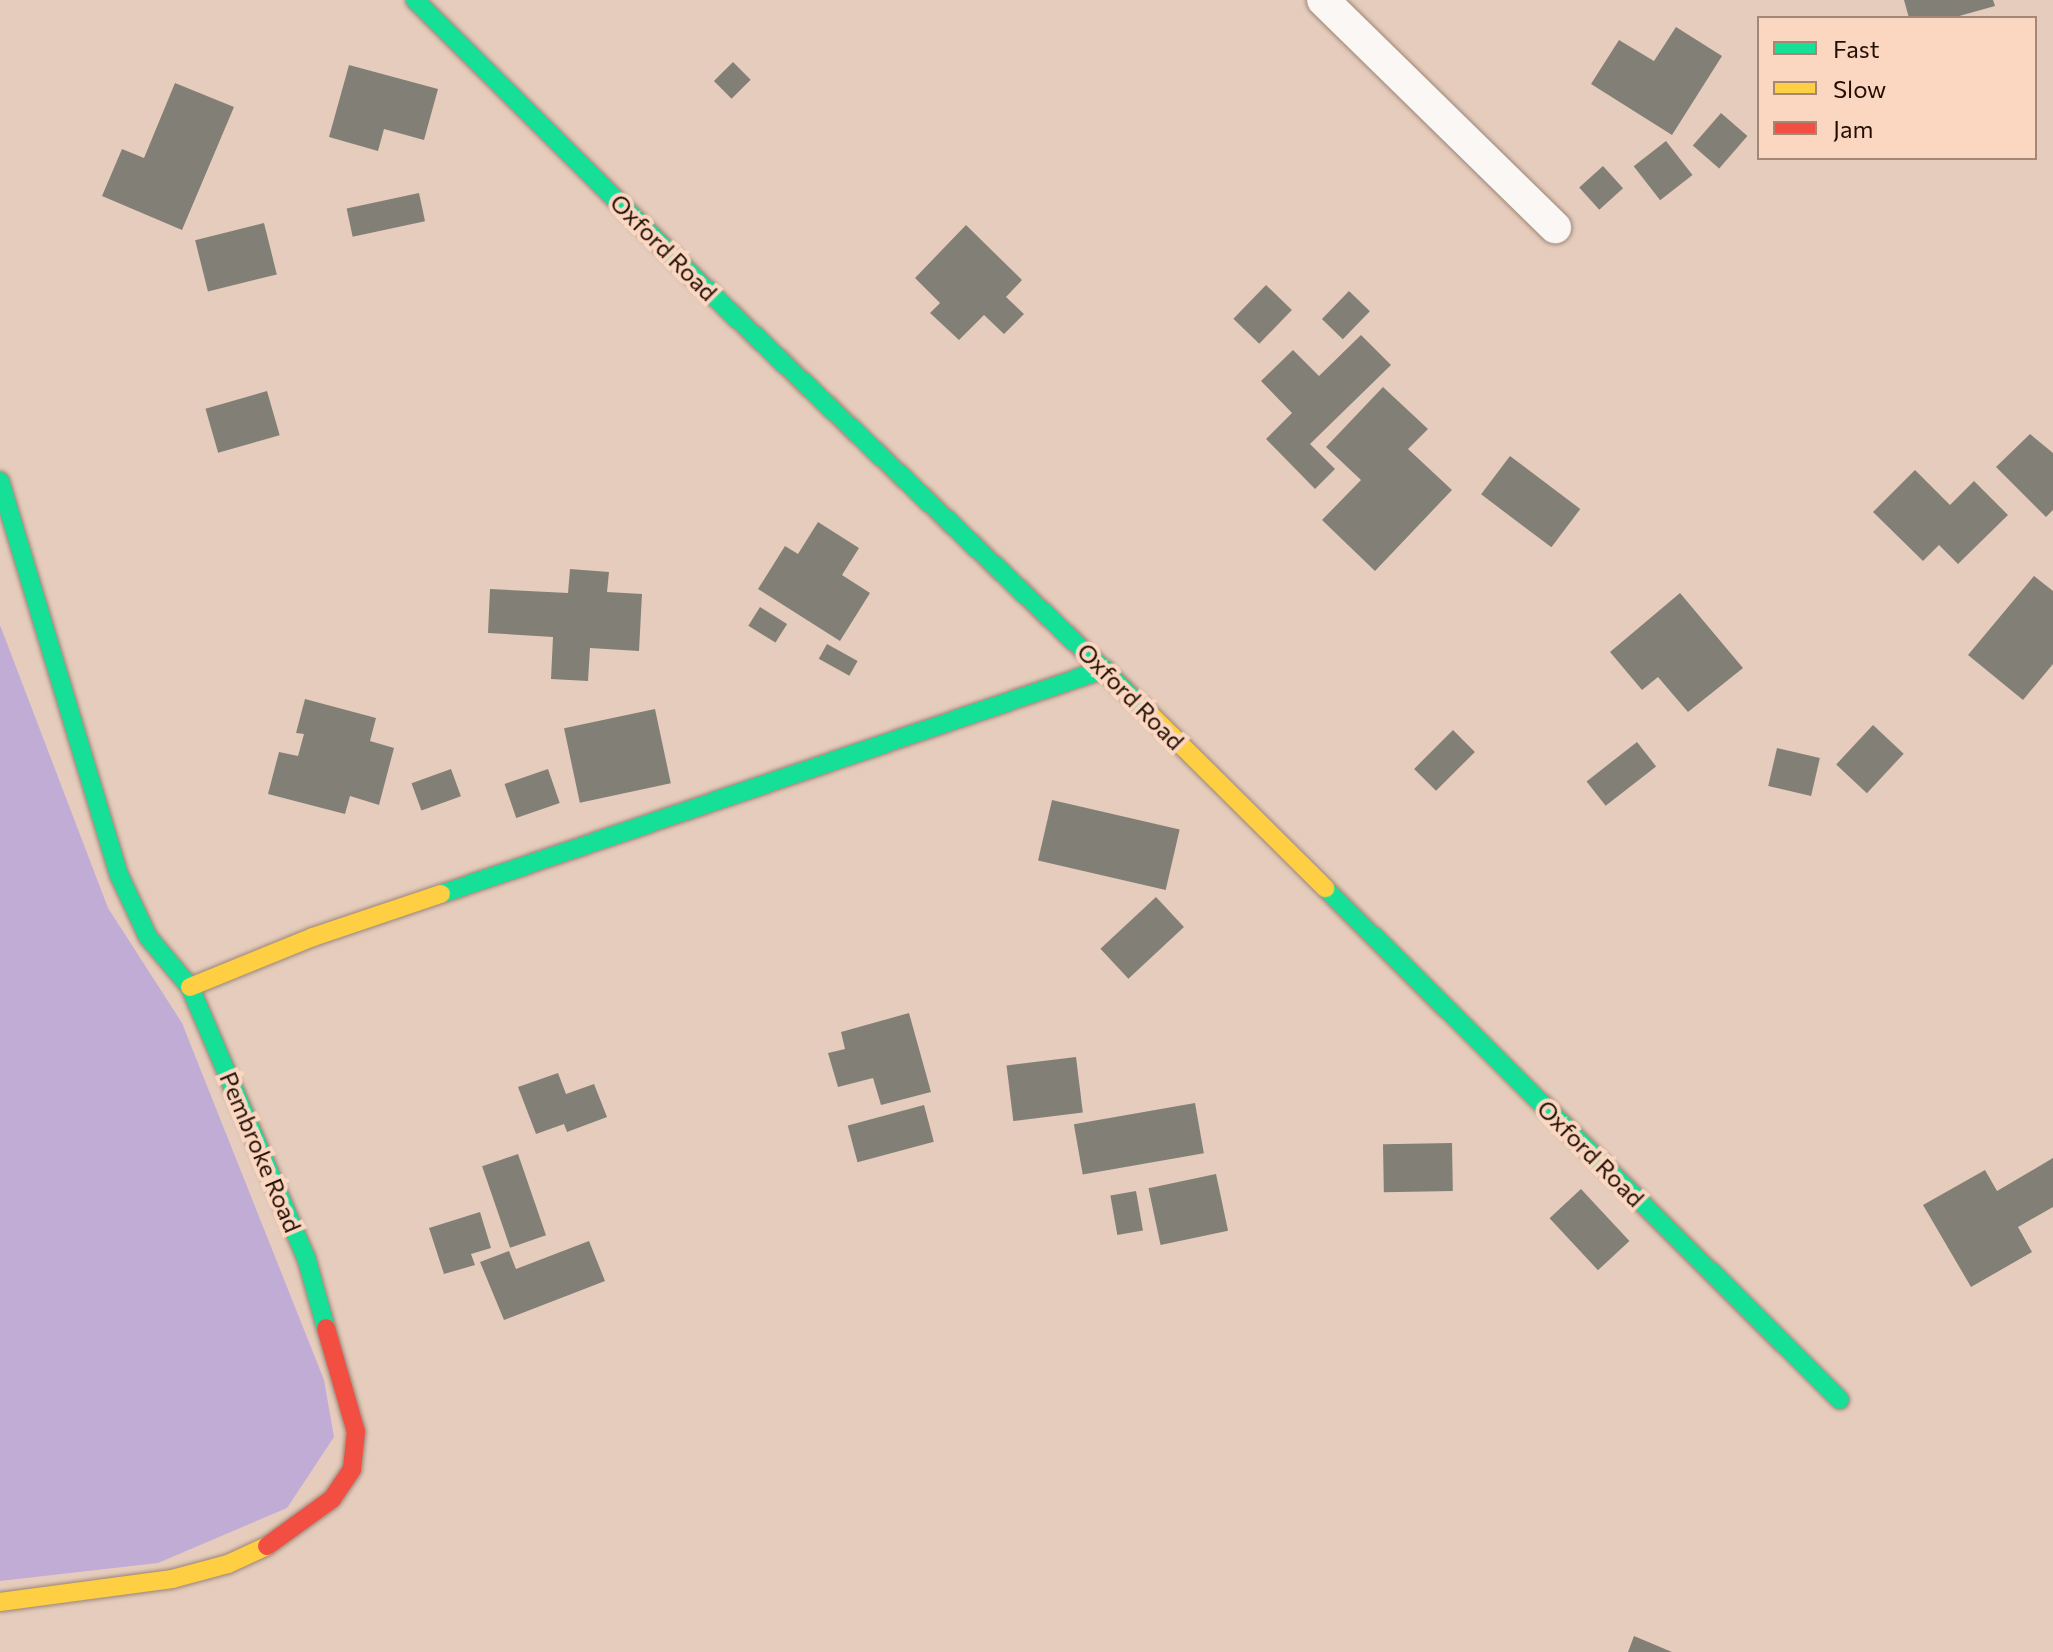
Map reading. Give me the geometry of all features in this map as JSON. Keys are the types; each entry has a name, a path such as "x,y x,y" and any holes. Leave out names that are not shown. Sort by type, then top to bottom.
{"street":[{"name":"Oxford Road","path":"415,0 698,281 1105,669 1840,1400"},
{"path":"1323,0 1555,227"},
{"name":"Pembroke Road","path":"0,481 119,875 148,937 190,987 306,1257 356,1432 352,1469 332,1499 282,1539 228,1564 172,1579 0,1602"},
{"path":"190,987 313,937 1105,669"}],"shaded area":[{"path":"0,625 108,908 182,1023 324,1380 334,1437 287,1508 158,1563 0,1581"}],"building":[{"path":"1904,0 1993,0 1995,6 1959,16 1908,16"},
{"path":"1676,27 1722,56 1672,135 1591,84 1619,40 1654,61"},
{"path":"733,62 751,80 732,99 714,81"},
{"path":"349,65 438,89 424,140 384,129 378,151 329,137"},
{"path":"175,83 234,107 182,230 102,196 122,149 144,158"},
{"path":"1721,113 1747,136 1719,168 1693,145"},
{"path":"1666,141 1692,175 1660,200 1634,166"},
{"path":"1603,166 1623,188 1599,210 1579,187"},
{"path":"419,193 425,221 353,237 347,208"},
{"path":"264,223 277,274 208,292 195,240"},
{"path":"966,225 1022,280 1006,297 1024,314 1004,334 984,315 959,340 930,313 940,303 915,278"},
{"path":"1266,285 1292,310 1259,344 1233,319"},
{"path":"1349,291 1370,311 1343,339 1322,319"},
{"path":"1361,335 1391,365 1310,444 1335,469 1315,489 1266,439 1292,413 1261,381 1293,350 1319,376"},
{"path":"1383,387 1428,429 1408,449 1452,490 1375,571 1322,520 1361,480 1326,447"},
{"path":"267,391 280,435 218,453 205,409"},
{"path":"2030,434 2053,453 2053,510 2046,517 1996,467"},
{"path":"1510,456 1580,509 1551,547 1481,494"},
{"path":"1915,470 1950,505 1974,481 2008,515 1958,564 1939,545 1923,561 1873,512"},
{"path":"818,522 859,548 842,575 870,593 840,641 758,589 785,546 798,554"},
{"path":"570,569 609,572 607,592 642,594 639,651 590,648 588,681 551,679 553,637 488,633 490,589 568,593"},
{"path":"2034,576 2053,591 2053,664 2023,700 1968,655"},
{"path":"1680,593 1743,668 1688,712 1658,677 1642,690 1610,652"},
{"path":"760,607 787,624 775,643 748,626"},
{"path":"827,644 858,661 849,676 819,659"},
{"path":"305,699 376,718 370,741 394,748 379,805 350,796 345,814 268,794 279,752 298,756 304,734 296,733"},
{"path":"655,709 671,783 580,803 564,728"},
{"path":"1873,725 1904,754 1867,793 1836,764"},
{"path":"1453,730 1475,752 1436,791 1414,769"},
{"path":"1637,742 1656,766 1606,806 1587,781"},
{"path":"1777,748 1820,758 1811,796 1768,786"},
{"path":"451,769 461,796 421,811 412,783"},
{"path":"548,769 560,803 516,818 505,784"},
{"path":"1052,800 1180,829 1166,890 1038,860"},
{"path":"1156,897 1184,927 1128,979 1100,949"},
{"path":"909,1013 931,1092 881,1105 873,1078 838,1087 828,1053 845,1049 841,1032"},
{"path":"1076,1057 1083,1113 1013,1121 1007,1066"},
{"path":"558,1073 566,1094 594,1084 607,1117 567,1132 564,1124 536,1134 518,1087"},
{"path":"1195,1103 1204,1153 1083,1175 1074,1124"},
{"path":"924,1105 934,1142 858,1162 848,1125"},
{"path":"1452,1143 1453,1191 1384,1192 1383,1144"},
{"path":"518,1154 546,1235 510,1248 482,1166"},
{"path":"2053,1158 2053,1207 2018,1227 2032,1252 1971,1287 1923,1205 1985,1170 1997,1191"},
{"path":"1216,1174 1228,1231 1161,1245 1149,1188"},
{"path":"1581,1189 1629,1241 1598,1270 1550,1218"},
{"path":"1136,1191 1143,1230 1117,1235 1110,1196"},
{"path":"480,1212 491,1248 471,1254 475,1265 444,1274 429,1228"},
{"path":"589,1241 605,1281 504,1320 480,1262 509,1251 516,1269"},
{"path":"1634,1636 1672,1652 1628,1652"}],"traffic: fast":[{"path":"415,0 698,281 1153,717"},
{"path":"0,481 119,875 148,937 190,987 306,1257 326,1328"},
{"path":"441,894 1105,669"},
{"path":"1325,888 1840,1400"}],"traffic: slow":[{"path":"1153,717 1325,888"},
{"path":"190,987 313,937 441,894"},
{"path":"0,1602 172,1579 228,1564 267,1546"}],"traffic: jam":[{"path":"267,1546 332,1499 352,1469 356,1432 326,1328"}]}
